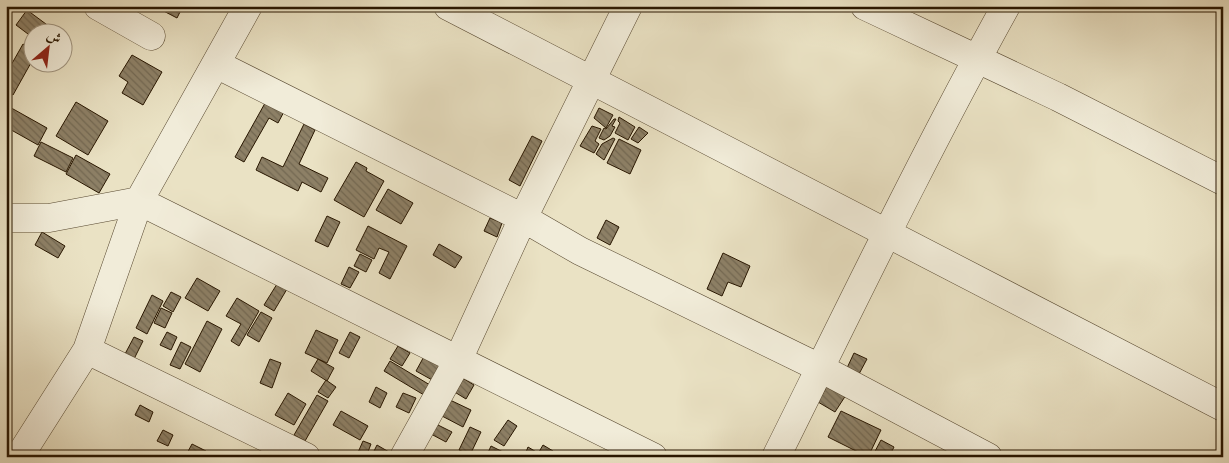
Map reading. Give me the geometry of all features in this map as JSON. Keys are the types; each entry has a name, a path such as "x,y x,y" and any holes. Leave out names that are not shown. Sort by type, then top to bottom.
{"street":[{"path":"98,6 151,36"},
{"path":"15,453 87,350 139,201 248,6"},
{"path":"448,6 1223,407"},
{"path":"404,457 458,360 523,218 628,6"},
{"path":"865,6 976,60 1058,97 1223,181"},
{"path":"776,457 887,233 1006,6"},
{"path":"216,64 523,218 580,251 820,368 988,457"},
{"path":"6,218 49,218 139,201 653,457"},
{"path":"87,350 306,457"}],"building":[{"path":"154,6 183,6 177,18"},
{"path":"27,10 43,22 22,22 22,30 16,25"},
{"path":"22,46 22,72 26,72 13,95 6,91 6,74"},
{"path":"132,55 162,72 143,105 122,93 128,82 119,76"},
{"path":"269,96 287,106 278,123 269,118 244,162 235,157"},
{"path":"76,102 108,121 88,155 56,136"},
{"path":"6,105 47,128 38,145 6,127"},
{"path":"599,108 613,115 606,128 594,118"},
{"path":"619,117 635,127 628,140 615,133 620,123 618,121"},
{"path":"616,119 612,126 615,127 610,136 604,140 599,138 604,128 606,129"},
{"path":"304,124 315,130 299,164 328,178 321,192 302,182 298,191 256,170 262,157 283,167"},
{"path":"592,126 601,129 595,141 599,144 594,153 580,146"},
{"path":"639,127 648,133 638,143 631,139"},
{"path":"532,136 542,141 520,186 509,180"},
{"path":"613,138 615,139 604,160 596,154 602,144"},
{"path":"619,139 641,150 630,174 607,163"},
{"path":"41,142 73,158 66,172 34,156"},
{"path":"76,155 110,174 99,193 66,174"},
{"path":"356,162 367,168 366,171 384,181 364,217 334,200"},
{"path":"388,189 413,203 401,224 376,210"},
{"path":"327,216 340,222 328,247 315,241"},
{"path":"490,218 502,223 497,237 484,231"},
{"path":"606,220 619,227 610,245 597,238"},
{"path":"368,226 407,246 390,279 379,273 389,252 379,248 374,259 356,250"},
{"path":"42,232 65,246 58,258 35,245"},
{"path":"439,244 462,257 455,268 433,255"},
{"path":"723,253 750,266 741,287 728,282 722,296 707,289"},
{"path":"360,254 372,260 366,272 354,266"},
{"path":"349,267 359,272 350,288 341,284"},
{"path":"197,278 220,291 208,311 185,298"},
{"path":"277,284 287,289 274,311 264,305"},
{"path":"171,292 181,297 173,312 163,306"},
{"path":"152,295 163,301 147,334 136,328"},
{"path":"237,298 259,311 239,346 231,341 241,324 226,316"},
{"path":"161,308 172,313 165,328 154,323"},
{"path":"261,312 272,318 259,342 247,335"},
{"path":"207,321 222,329 200,372 185,364"},
{"path":"316,330 338,340 327,363 305,353"},
{"path":"167,332 177,337 171,350 160,345"},
{"path":"350,332 360,337 349,358 339,353"},
{"path":"134,337 143,341 134,359 125,354"},
{"path":"181,342 191,347 180,369 170,365"},
{"path":"398,346 410,353 402,366 390,359"},
{"path":"427,351 445,361 434,381 416,371"},
{"path":"854,353 867,359 859,374 847,368"},
{"path":"270,359 281,363 272,388 260,383"},
{"path":"318,359 334,368 327,381 311,371"},
{"path":"390,361 430,385 424,395 384,371"},
{"path":"461,377 474,385 466,399 453,391"},
{"path":"326,380 336,387 328,398 318,392"},
{"path":"828,384 846,395 835,412 818,402"},
{"path":"376,387 387,393 380,408 369,402"},
{"path":"288,393 306,404 294,425 275,415"},
{"path":"403,393 416,398 409,413 396,407"},
{"path":"317,395 328,401 305,441 294,435"},
{"path":"450,400 471,410 463,427 442,416"},
{"path":"140,405 153,412 149,422 135,415"},
{"path":"341,411 368,426 360,440 333,425"},
{"path":"841,411 881,430 868,457 828,437"},
{"path":"508,420 517,426 504,446 494,440"},
{"path":"436,424 452,432 446,442 431,434"},
{"path":"470,427 481,432 470,455 459,450"},
{"path":"163,430 173,435 168,446 157,441"},
{"path":"881,440 894,447 889,457 872,457"},
{"path":"363,441 371,444 366,457 356,457"},
{"path":"192,444 206,451 204,457 185,457"},
{"path":"377,445 389,452 386,457 371,457"},
{"path":"543,445 553,451 550,457 536,457"},
{"path":"491,446 507,454 505,457 486,457"},
{"path":"528,447 538,453 536,457 524,457"}]}
